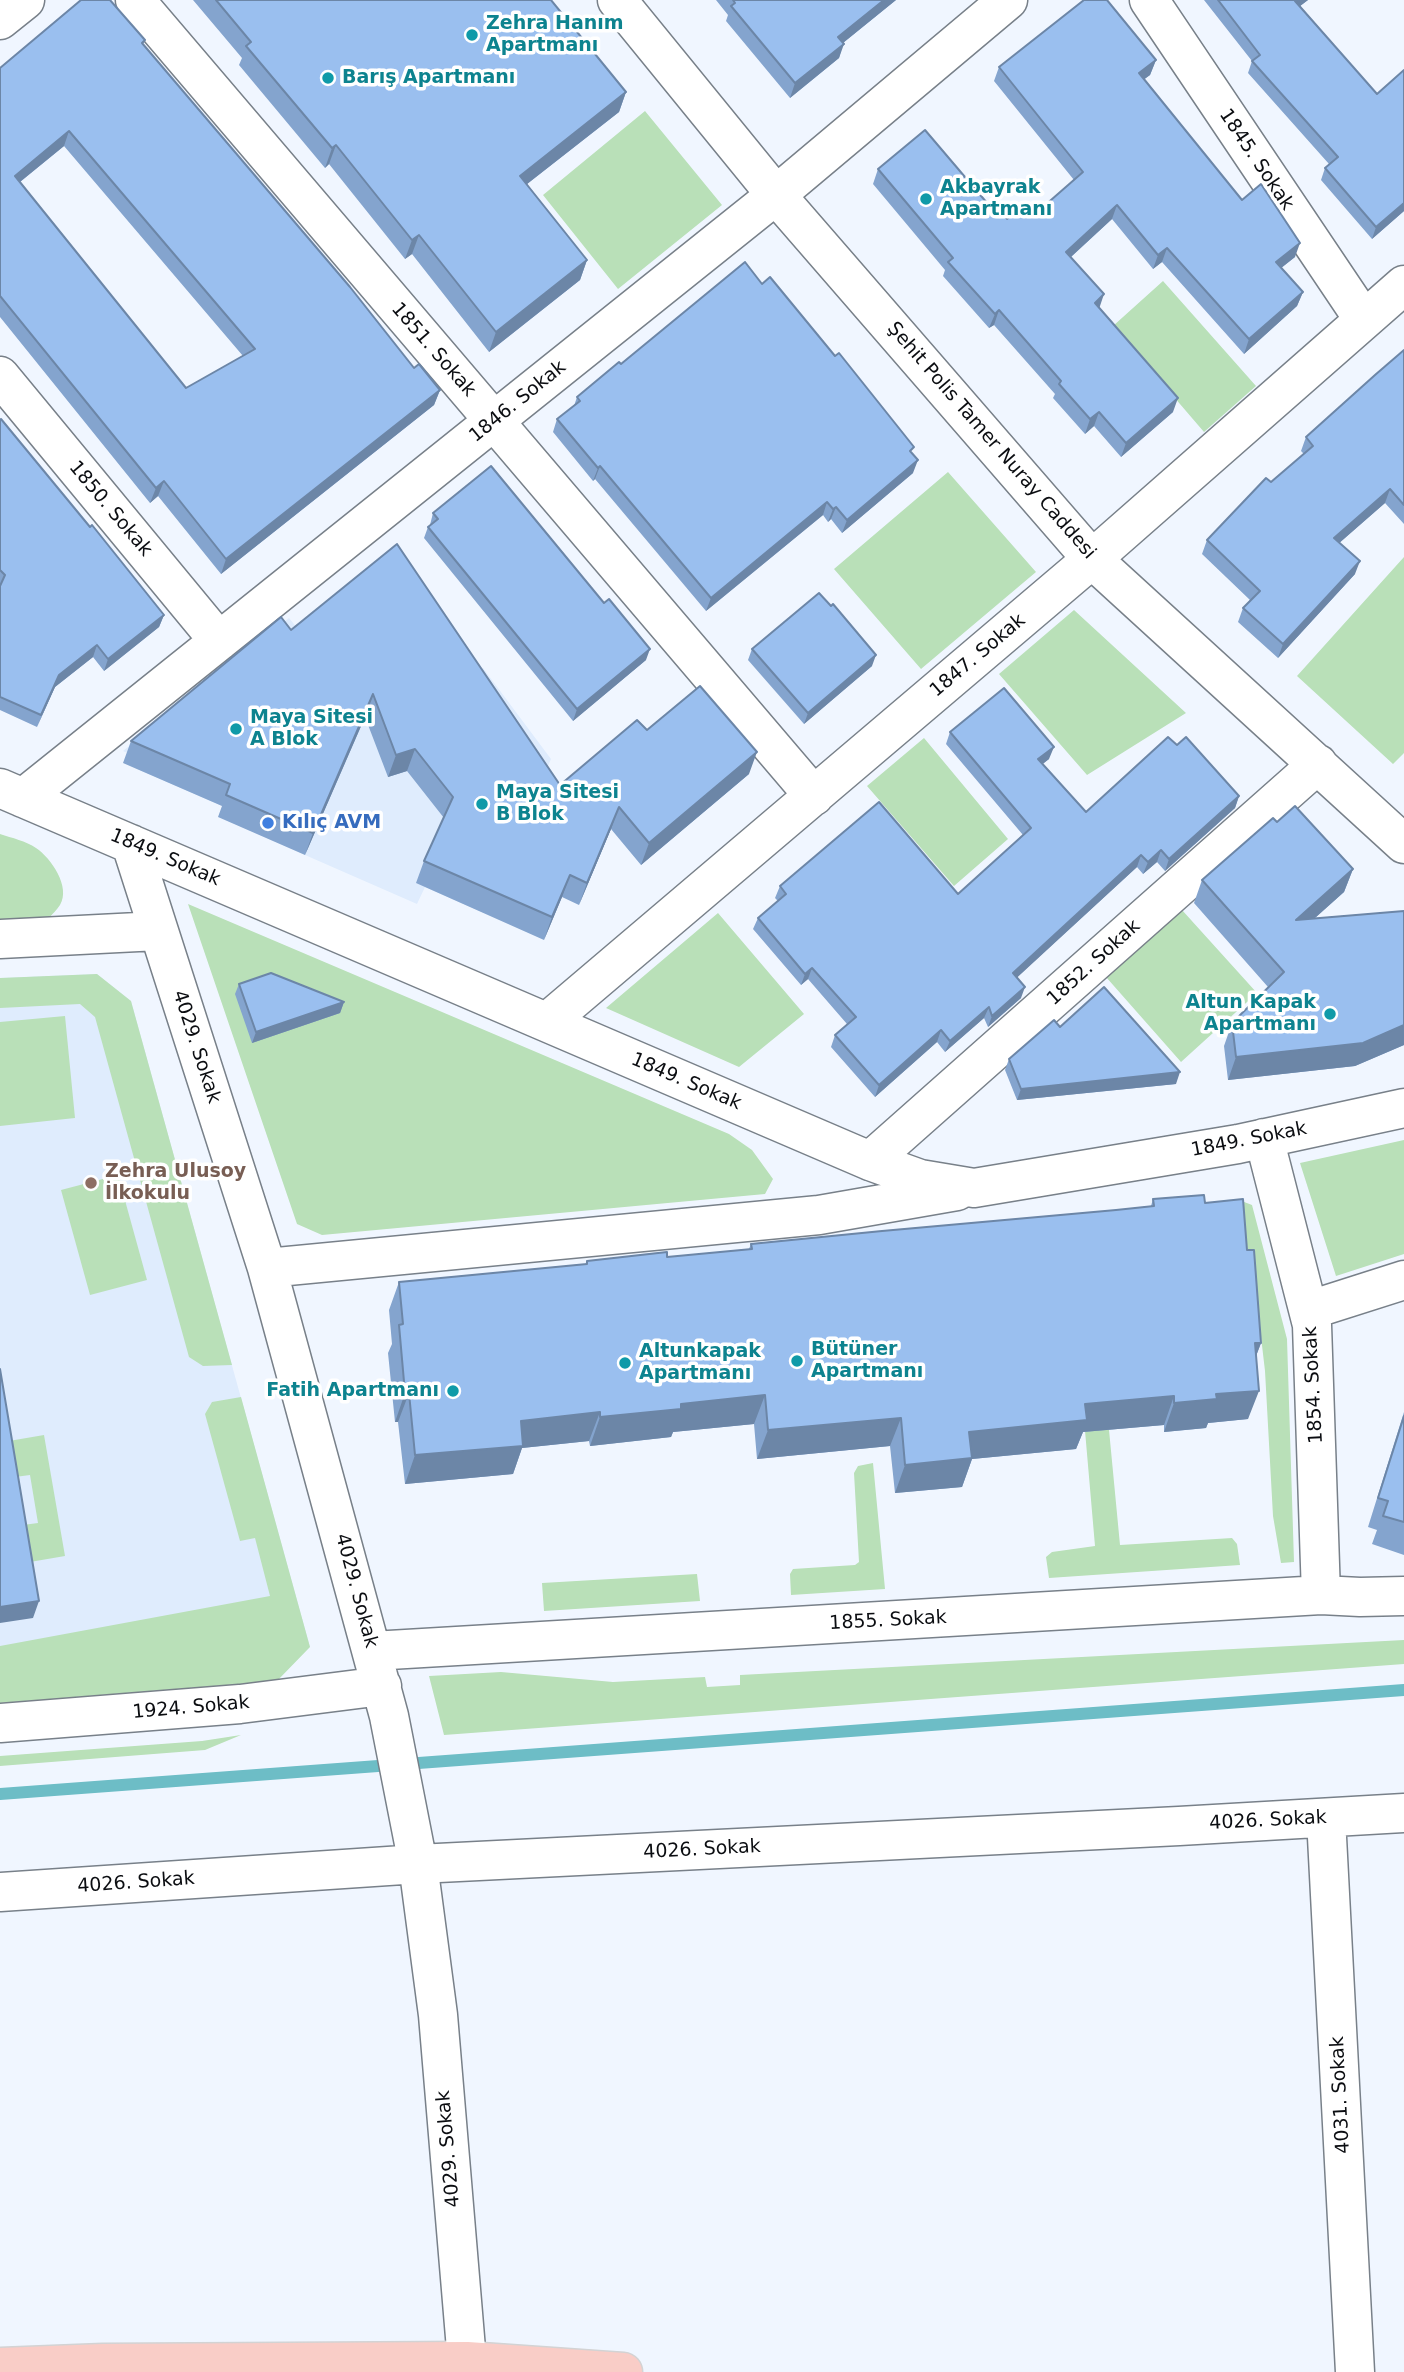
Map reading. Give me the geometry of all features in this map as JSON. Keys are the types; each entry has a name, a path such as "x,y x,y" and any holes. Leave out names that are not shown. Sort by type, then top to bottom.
{"main road":[{"path":"0,2367 103,2363 467,2361 623,2372"}],"street":[{"path":"0,20 24,0"},
{"name":"1851. Sokak","path":"135,0 814,796"},
{"name":"Şehit Polis Tamer Nuray Caddesi","path":"618,0 776,195 1092,559 1404,844"},
{"name":"1846. Sokak","path":"6,791 219,641 776,195 1009,0"},
{"name":"1845. Sokak","path":"1149,0 1364,320"},
{"name":"1847. Sokak","path":"547,1022 1092,559 1404,285"},
{"name":"1850. Sokak","path":"0,376 219,641"},
{"name":"1852. Sokak","path":"870,1161 1318,764"},
{"name":"1849. Sokak","path":"6,791 870,1161 919,1179 974,1188 1264,1138 1404,1108"},
{"name":"4029. Sokak","path":"131,844 267,1268 381,1684 418,1864 438,2015 467,2361"},
{"path":"0,939 158,931"},
{"name":"1854. Sokak","path":"1264,1138 1310,1310 1321,1595"},
{"path":"267,1268 818,1215 974,1188"},
{"path":"1310,1310 1404,1280"},
{"name":"1855. Sokak","path":"381,1684 1321,1595 1404,1596"},
{"name":"1924. Sokak","path":"0,1723 240,1704 381,1684"},
{"name":"4026. Sokak","path":"0,1892 418,1864 1404,1812"},
{"name":"4031. Sokak","path":"1326,1818 1355,2372"}],"shaded area":[{"path":"289,618 364,710 483,668 551,759 484,913 425,887 417,904 305,855 222,806 135,768 132,755 123,751"},
{"name":"Zehra Ulusoy İlkokulu","path":"97,974 131,1001 310,1647 0,1703 0,978"}],"green space":[{"path":"645,111 722,205 618,289 543,195"},
{"path":"1163,281 1256,386 1204,432 1113,326"},
{"path":"948,472 1036,572 921,669 834,569"},
{"path":"1404,557 1404,753 1393,764 1297,676"},
{"path":"1074,610 1186,713 1087,775 999,674"},
{"path":"924,738 1008,839 954,886 867,786"},
{"path":"0,834 36,848 58,874 63,898 49,918 0,924"},
{"path":"188,904 729,1134 752,1150 773,1179 765,1194 322,1235 297,1224"},
{"path":"1182,910 1257,993 1181,1062 1106,977"},
{"path":"718,913 804,1014 739,1067 606,1008"},
{"path":"97,974 131,1001 232,1365 203,1366 189,1357 95,1017 80,1004 0,1008 0,978"},
{"path":"65,1016 75,1118 0,1126 0,1022"},
{"path":"1404,1140 1404,1254 1336,1276 1300,1163"},
{"path":"118,1175 147,1280 90,1295 61,1190"},
{"path":"1239,1200 1252,1205 1287,1339 1294,1562 1281,1563 1273,1516 1265,1371 1256,1294 1242,1218 1090,1231 1120,1545 1232,1538 1237,1544 1240,1565 1049,1578 1046,1557 1052,1552 1095,1546 1067,1223"},
{"path":"241,1397 310,1647 277,1681 0,1703 0,1646 270,1596 255,1538 240,1541 205,1414 212,1402"},
{"path":"44,1435 65,1556 30,1562 23,1525 38,1523 30,1475 15,1477 9,1441"},
{"path":"873,1463 885,1589 791,1595 790,1574 793,1569 855,1565 859,1562 854,1473 858,1466"},
{"path":"697,1574 700,1601 544,1611 542,1583"},
{"path":"1404,1640 1404,1664 444,1735 429,1676 501,1672 613,1682 705,1677 707,1687 740,1685 740,1675"},
{"path":"241,1735 205,1750 0,1766 0,1756 202,1741"}],"building":[{"path":"81,0 110,0 145,40 142,43 350,287 414,368 419,364 440,390 226,559 164,481 156,488 0,296 0,68","holes":["69,131 255,349 186,388 15,176"]},
{"path":"216,0 551,0 626,92 520,176 587,260 496,332 419,235 412,240 336,145 332,148 246,46 251,42"},
{"path":"733,0 884,0 838,37 844,44 795,83 731,6 735,3"},
{"path":"1084,0 1107,0 1156,60 1139,73 1242,200 1261,184 1300,243 1276,262 1303,292 1249,339 1167,248 1158,255 1117,205 1066,252 1104,294 1095,303 1178,398 1126,443 1099,412 1090,419 999,310 995,314 948,262 953,258 878,169 925,130 999,217 1003,214 1007,219 1025,203 1035,214 1083,172 999,67"},
{"path":"1218,0 1297,0 1295,1 1377,94 1404,70 1404,203 1376,227 1325,168 1338,157 1252,61 1260,55"},
{"path":"745,262 762,284 770,277 835,356 839,353 914,447 910,451 918,460 847,520 836,507 833,509 827,502 711,598 557,419 580,401 577,397"},
{"path":"1404,350 1404,505 1390,489 1334,538 1360,561 1283,644 1243,608 1260,591 1207,540 1266,478 1271,482 1313,446 1306,437"},
{"path":"1,419 90,527 92,525 164,615 108,659 97,645 59,675 41,715 0,697 0,586 5,575 0,570"},
{"path":"491,466 604,603 609,599 650,649 577,709 428,527 438,519 433,513"},
{"path":"397,544 560,785 637,720 647,730 700,686 757,752 649,843 619,807 587,883 570,875 552,917 424,861 453,797 415,749 396,755 373,694 313,833 226,795 230,784 131,741 281,617 291,630"},
{"path":"819,593 831,606 833,604 876,655 808,713 752,649"},
{"path":"1004,688 1054,747 1038,759 1086,812 1168,737 1177,745 1186,737 1239,796 1169,859 1161,850 1148,862 1141,855 1013,973 1025,987 992,1016 989,1007 950,1041 941,1030 879,1085 835,1035 856,1017 812,968 805,974 758,918 786,894 780,886 879,802 958,894 1031,828 950,732"},
{"path":"1295,806 1353,869 1296,920 1404,911 1404,1025 1363,1043 1236,1057 1232,1023 1284,972 1202,880 1273,818 1277,822"},
{"path":"271,973 344,1002 256,1032 239,984"},
{"path":"1104,987 1180,1072 1021,1089 1009,1059 1054,1020 1060,1027"},
{"path":"1204,1195 1205,1203 1243,1199 1247,1250 1254,1250 1261,1343 1255,1343 1259,1391 1216,1394 1217,1399 1174,1403 1174,1396 1085,1404 1087,1420 969,1432 972,1458 905,1465 901,1418 768,1430 765,1395 681,1404 681,1409 600,1417 600,1412 521,1421 523,1446 415,1455 409,1393 405,1393 399,1325 403,1324 399,1282 587,1264 587,1261 667,1252 667,1257 752,1249 751,1244 1154,1206 1153,1199"},
{"path":"0,1369 39,1601 0,1607"},
{"path":"1404,1416 1404,1522 1383,1516 1388,1501 1378,1498"}],"waterway":[{"path":"0,1794 1404,1690"}],"place":[{"name":"Zehra Hanım Apartmanı","path":"472,35"},
{"name":"Barış Apartmanı","path":"328,78"},
{"name":"Akbayrak Apartmanı","path":"926,199"},
{"name":"Maya Sitesi A Blok","path":"236,729"},
{"name":"Maya Sitesi B Blok","path":"482,804"},
{"name":"Kılıç AVM","path":"268,823"},
{"name":"Altun Kapak Apartmanı","path":"1330,1014"},
{"name":"Zehra Ulusoy İlkokulu","path":"91,1183"},
{"name":"Bütüner Apartmanı","path":"797,1361"},
{"name":"Altunkapak Apartmanı","path":"625,1363"},
{"name":"Fatih Apartmanı","path":"453,1391"}]}
